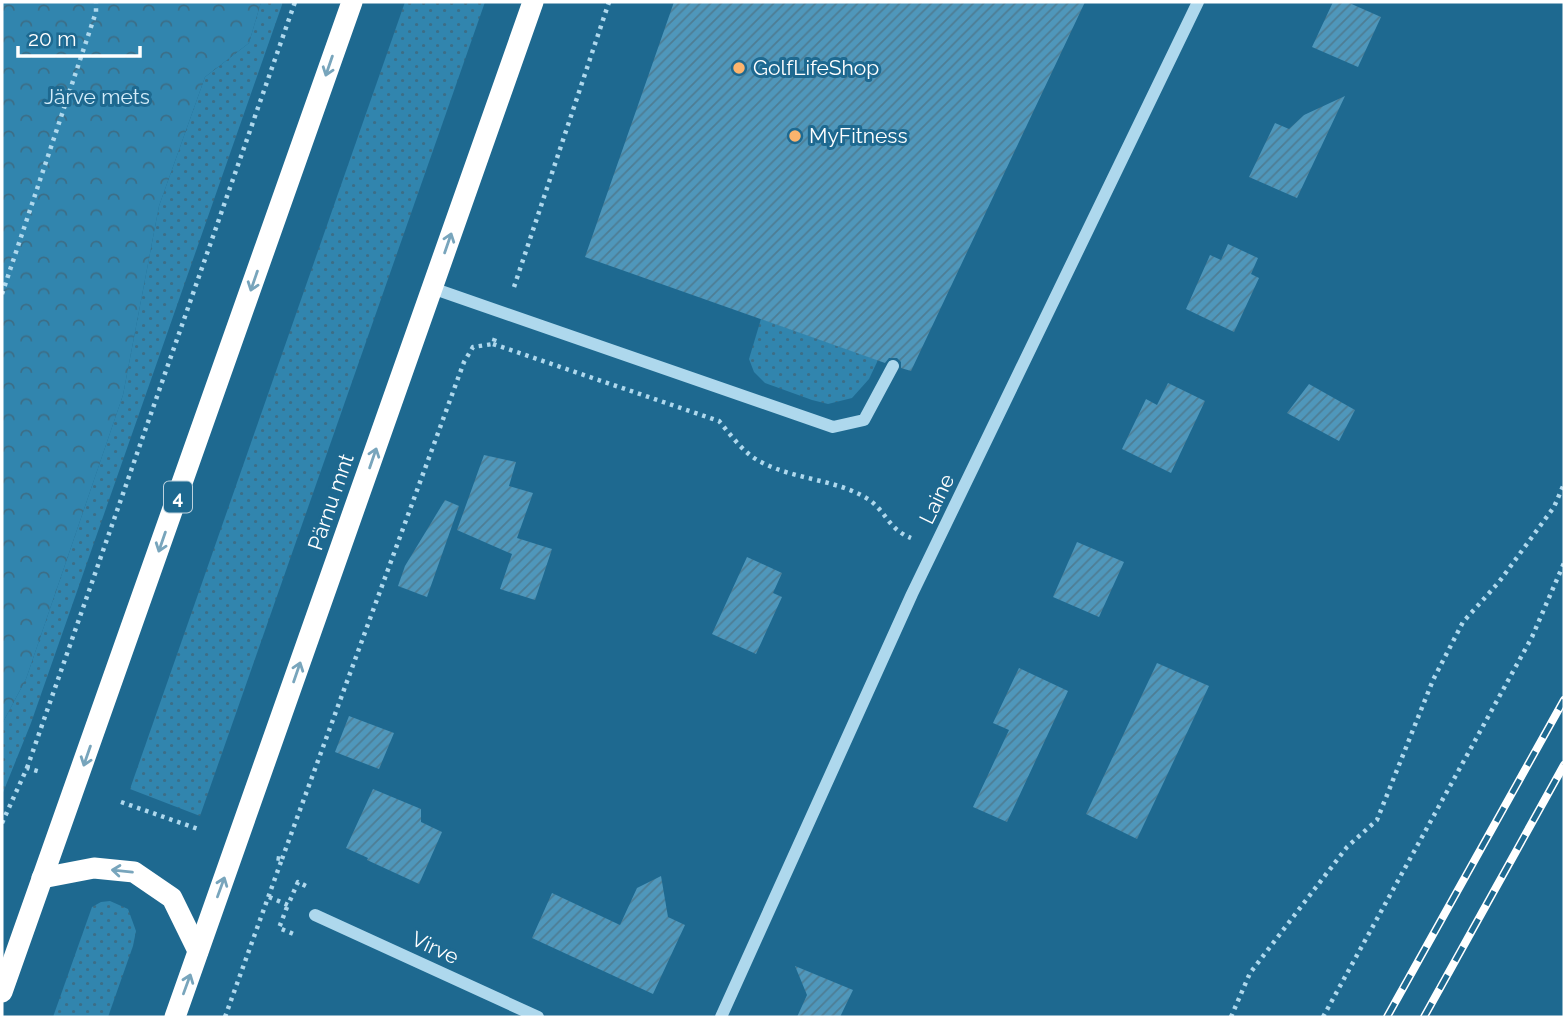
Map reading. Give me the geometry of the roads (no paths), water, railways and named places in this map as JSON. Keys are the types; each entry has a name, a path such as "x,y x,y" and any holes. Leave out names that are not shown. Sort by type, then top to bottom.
{"highway":[{"name":"4","path":"2,992 352,2"},
{"name":"Pärnu mnt","path":"175,1017 533,2"},
{"path":"42,878 94,868 134,872 172,898 198,951"}],"street":[{"name":"Laine","path":"721,1017 935,548 1198,2"},
{"path":"432,288 833,427 864,421 894,366"},
{"name":"Virve","path":"315,915 538,1017"}],"railway":[{"path":"1387,1017 1564,700"},
{"path":"1424,1017 1564,765"}],"place":[{"name":"GolfLifeShop","path":"739,68"},
{"name":"MyFitness","path":"795,136"}],"park label":[{"name":"Järve mets","path":"97,97"}]}
